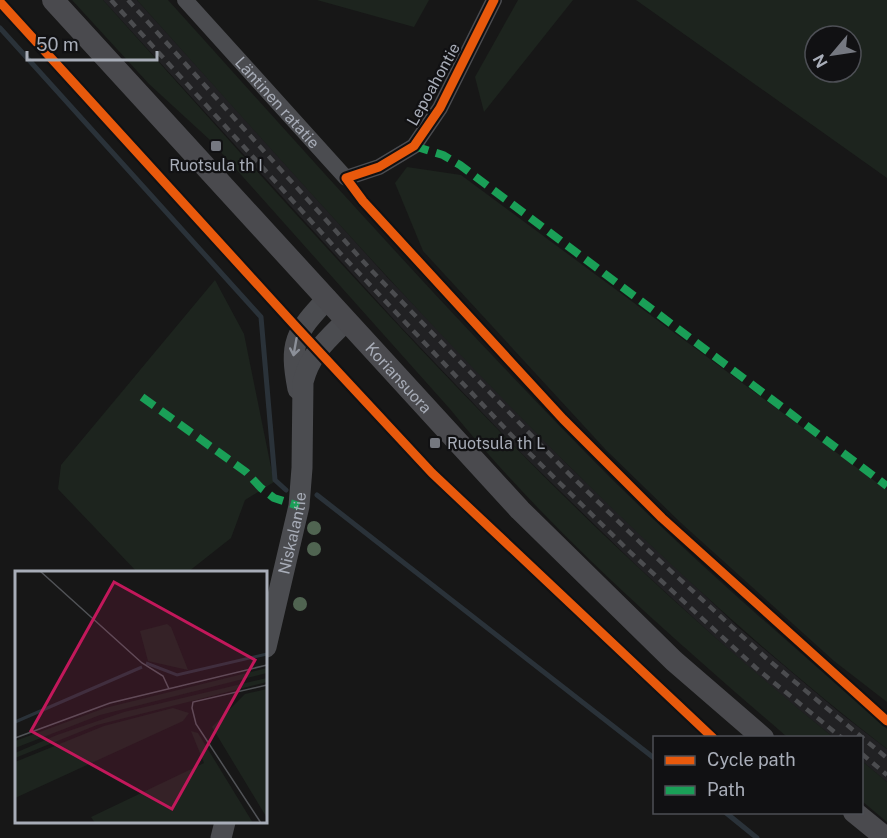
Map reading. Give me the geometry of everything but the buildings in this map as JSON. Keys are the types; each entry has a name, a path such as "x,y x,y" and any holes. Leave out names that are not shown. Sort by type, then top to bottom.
{"main road":[{"name":"Koriansuora","path":"53,0 520,510 674,661 761,736"},
{"path":"855,814 886,838"}],"street":[{"name":"Läntinen ratatie","path":"185,0 346,178"},
{"name":"Lepoahontie","path":"346,178 379,167 414,146 440,108 494,0"},
{"name":"Niskalantie","path":"302,415 295,373 295,345 299,330 327,299"},
{"name":"Niskalantie","path":"267,643 298,506 302,468 303,382 310,360 317,350 346,321"},
{"path":"221,838 225,823"}],"shaded area":[{"path":"72,0 103,0 359,283 517,449 671,598 832,736 786,736 698,660 569,540 488,454 210,140 149,84"},
{"path":"103,0 137,0 387,277 568,465 738,627 887,749 887,782 863,762 863,736 832,736 757,676 638,567 517,449 399,325"},
{"path":"137,0 168,0 428,286 587,454 697,560 887,729 887,749 784,665 685,577 589,486 404,295"},
{"path":"317,0 429,0 414,27"},
{"path":"518,0 573,0 484,112 475,77"},
{"path":"636,0 887,0 887,178"},
{"path":"407,167 461,175 887,490 887,702 834,661 681,523 606,450 423,251 395,183"},
{"path":"215,280 244,334 274,482 245,500 231,538 189,571 136,571 58,489 61,465"},
{"path":"863,762 887,782 887,822 863,802"}],"waterway":[{"path":"0,28 261,317 275,480 286,490"},
{"path":"317,495 653,757"},
{"path":"727,814 757,838"}],"railway":[{"path":"111,0 340,253 516,440 631,553 756,668 840,736"},
{"path":"128,0 371,270 565,470 766,658 860,736"},
{"path":"863,738 887,758"},
{"path":"863,755 887,775"}],"marked path":[{"path":"414,146 443,155 460,165 887,486"},
{"path":"142,397 246,472 274,498 299,506"}],"cycle path":[{"path":"494,0 440,108 414,146 379,167 346,178 363,201 563,419 662,518 887,721"},
{"path":"0,2 432,473 711,736"}],"place":[{"name":"Ruotsula th I","path":"216,146"},
{"name":"Ruotsula th L","path":"435,443"}]}
